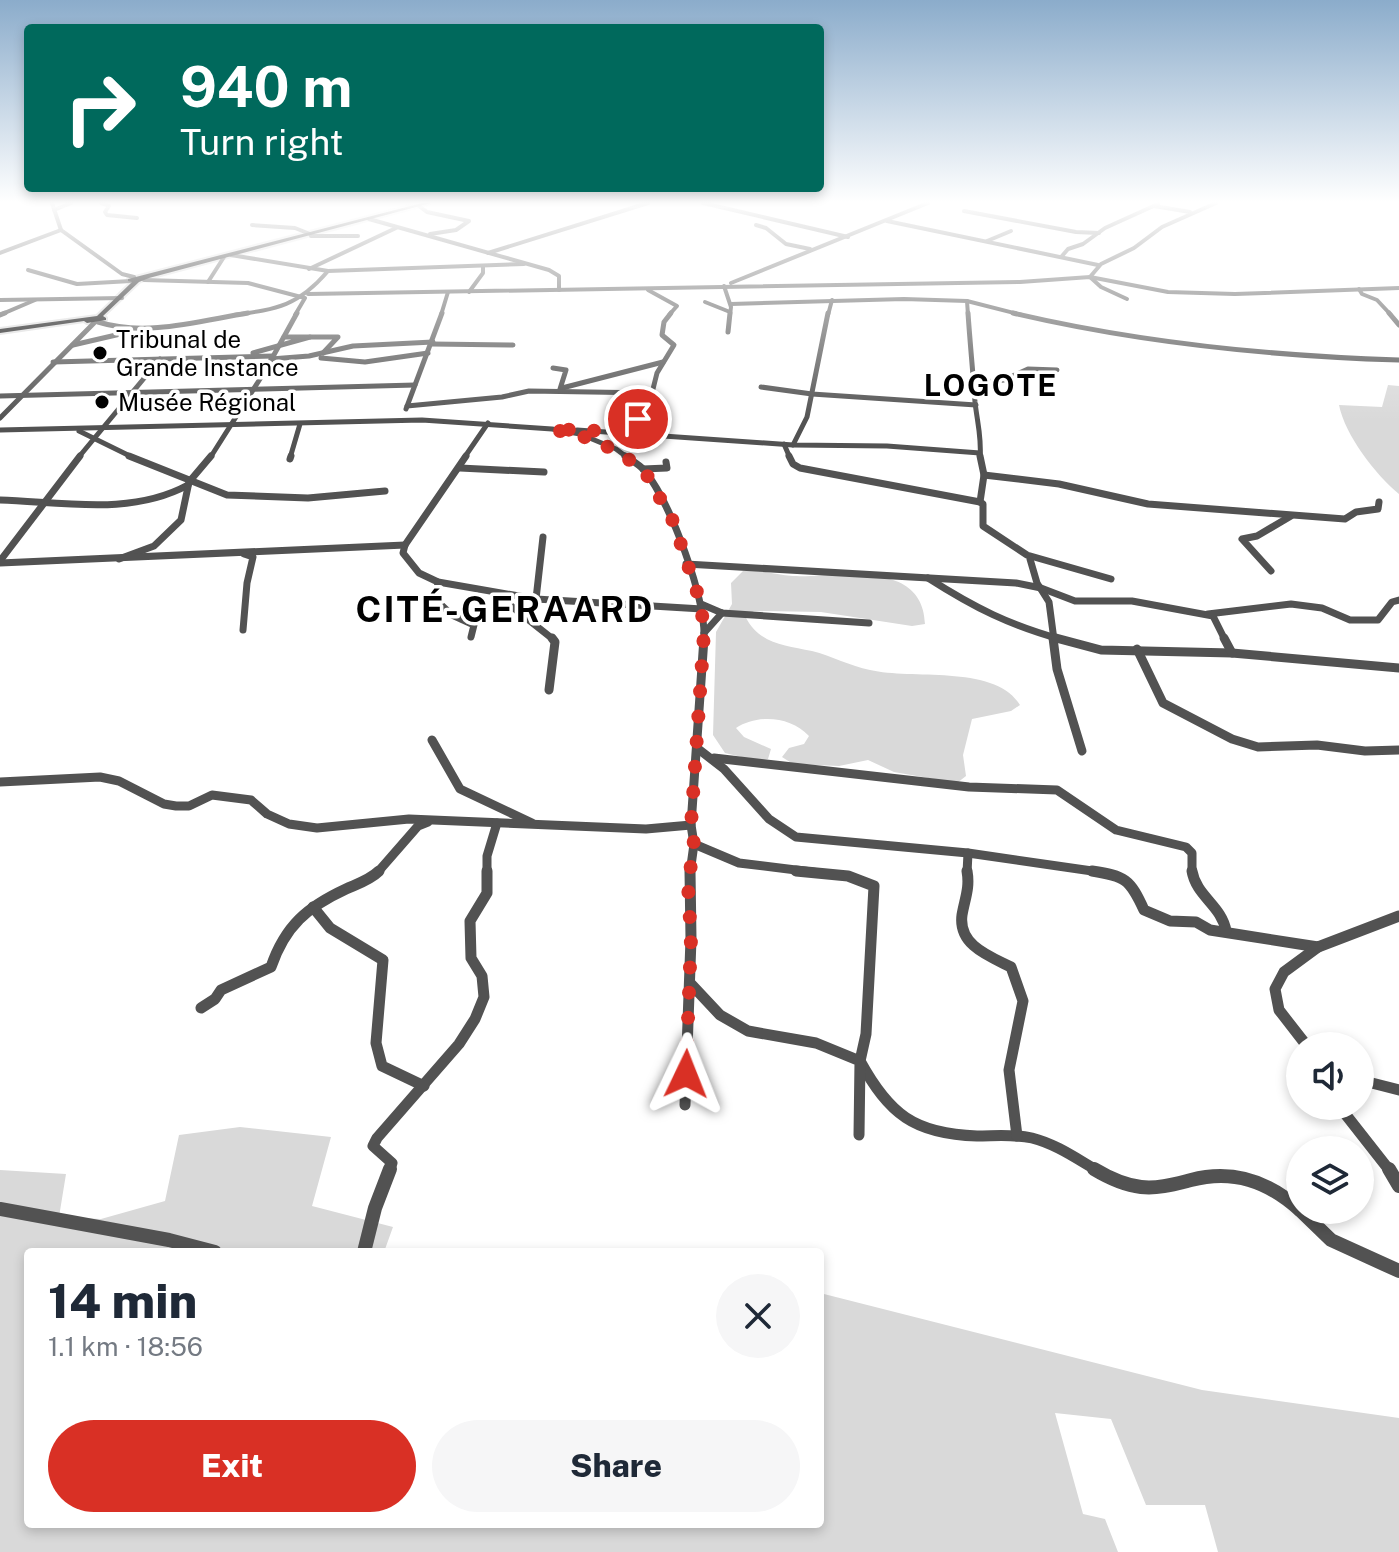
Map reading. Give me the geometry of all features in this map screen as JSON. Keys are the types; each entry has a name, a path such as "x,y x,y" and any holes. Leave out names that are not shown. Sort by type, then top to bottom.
{"main road":[{"path":"0,331 94,320 122,298 139,279 153,275"}],"street":[{"path":"47,275 77,284 139,279 248,283 306,296 1020,282 1090,277 1182,293 1399,288"},
{"path":"127,275 139,279"},
{"path":"208,282 213,275"},
{"path":"0,500 140,504 164,498 189,483 207,462 253,390 306,296 324,275"},
{"path":"469,292 481,275"},
{"path":"558,275 559,290"},
{"path":"724,286 750,275"},
{"path":"1090,277 1101,287 1127,299"},
{"path":"724,286 731,304 728,332"},
{"path":"628,432 652,401 663,362 674,345 660,333 677,306 661,295 641,288"},
{"path":"1359,289 1362,294 1377,300 1399,325"},
{"path":"406,409 431,347 448,292"},
{"path":"70,346 140,329 258,312 306,296"},
{"path":"0,300 122,298"},
{"path":"731,304 956,298 1050,322 1135,339 1279,355 1399,360"},
{"path":"0,315 38,299"},
{"path":"793,445 803,427 812,394 825,318 832,300"},
{"path":"967,301 982,438 980,453 984,475 980,502 983,504 983,526 1030,559 1080,574 1111,579"},
{"path":"705,302 730,312"},
{"path":"0,418 94,320 121,329 140,329"},
{"path":"284,337 338,337 323,353"},
{"path":"242,356 280,344 303,342 310,337"},
{"path":"288,359 353,346 513,345"},
{"path":"53,362 242,356 288,359 326,357 365,362 431,347"},
{"path":"0,562 44,502 160,359"},
{"path":"389,420 406,409 560,389 663,362"},
{"path":"553,368 566,370 560,389"},
{"path":"976,383 996,382 1028,369 1057,370"},
{"path":"0,396 415,385"},
{"path":"761,387 812,394 976,405"},
{"path":"560,389 652,393"},
{"path":"406,409 422,420"},
{"path":"0,430 422,420 793,445 887,446 980,453"},
{"path":"488,423 405,545 403,553 409,565 438,582 536,599 701,607 722,613 869,623"},
{"path":"290,459 300,424"},
{"path":"71,428 189,483 227,495 308,498 385,491"},
{"path":"552,429 596,440 616,449 643,469 673,521 701,607 704,633 691,825 694,844 688,885 690,983 685,1105"},
{"path":"784,444 793,464 800,468 980,502"},
{"path":"643,469 667,468 666,462"},
{"path":"460,468 544,472"},
{"path":"984,475 1059,484 1148,504 1291,516 1345,519 1356,512 1378,509 1379,502"},
{"path":"119,559 149,549 173,531 184,513 189,483"},
{"path":"1271,571 1267,563 1250,553 1242,539 1257,536 1291,516"},
{"path":"536,599 543,537"},
{"path":"0,562 405,545"},
{"path":"239,553 254,560 247,579 248,618 243,630"},
{"path":"1030,559 1049,602 1057,669 1082,751"},
{"path":"686,564 874,576 925,576 1041,588 1081,602 1132,601 1208,614 1291,604 1322,608 1350,620 1378,620 1392,602 1399,600"},
{"path":"925,576 970,605 1015,627 1101,650 1232,653 1399,668"},
{"path":"438,582 436,600 452,615 474,625 471,637"},
{"path":"494,592 550,634 555,642 549,690"},
{"path":"704,633 722,613"},
{"path":"1208,614 1217,622 1232,653"},
{"path":"1137,649 1163,703 1241,743 1267,748 1317,745 1365,751 1399,750"},
{"path":"432,740 460,789 480,801 535,824"},
{"path":"697,748 714,758 776,828 796,837 968,853 1120,875 1134,888 1144,910 1170,921 1196,922 1210,930 1318,947"},
{"path":"714,758 969,787 1057,790 1116,830 1186,847 1192,853 1193,879 1218,906 1226,921 1226,931"},
{"path":"0,782 100,777 119,781 164,804 176,806 189,806 212,795 251,800 267,814 289,824 317,828 409,819 646,829 691,825"},
{"path":"201,1008 215,999 221,990 271,967 280,940 313,907 375,875 418,826 435,820"},
{"path":"365,1248 375,1208 392,1163 373,1146 459,1044 484,997 482,976 471,958 470,921 487,893 487,856 497,823"},
{"path":"694,844 726,860 842,875 863,879 874,886 866,1034 860,1061 859,1135"},
{"path":"968,853 964,864 969,890 961,918 962,934 974,948 1011,967 1023,1001 1009,1070 1017,1136"},
{"path":"313,907 330,928 383,960 376,1043 382,1066 424,1086"},
{"path":"1296,1032 1277,1007 1274,990 1289,964 1318,947 1399,916"},
{"path":"690,983 720,1015 748,1031 816,1043 860,1061 882,1099 921,1126 968,1136 1017,1136 1042,1140 1088,1168 1139,1187 1163,1186 1209,1175 1235,1175 1261,1181 1286,1196"},
{"path":"1374,1084 1399,1090"},
{"path":"1348,1120 1388,1164 1399,1186"},
{"path":"0,1209 200,1248"},
{"path":"1314,1224 1331,1240 1399,1271"}],"shaded area":[{"path":"1388,385 1399,386 1399,494 1362,453 1342,417 1339,405 1382,407"},
{"path":"743,571 793,576 853,574 893,580 909,589 920,603 925,624 912,626 821,612 754,611 745,616 765,638 870,670 973,679 1008,692 1020,705 1011,711 972,719 963,755 966,776 957,783 894,772 868,760 839,766 793,764 782,757 789,748 804,744 809,736 793,724 774,719 754,721 736,728 744,737 771,749 768,759 754,760 725,753 713,735 716,632 732,604 731,583"},
{"path":"240,1127 331,1137 312,1206 393,1227 385,1248 24,1248 24,1528 824,1528 824,1294 1202,1390 1399,1418 1399,1552 1218,1552 1205,1505 1146,1505 1111,1419 1055,1413 1083,1514 1105,1519 1118,1552 0,1552 0,1170 66,1174 59,1217 101,1219 165,1201 179,1135"}],"place":[{"name":"Tribunal de Grande Instance","path":"100,353"},
{"name":"Musée Régional","path":"102,402"}],"district":[{"name":"LOGOTE","path":"991,385"},
{"name":"CITÉ-GERAARD","path":"505,609"}],"route":[{"path":"638,419 628,432 552,429 596,440 616,449 644,470 673,521 701,604 704,650 691,825 694,844 688,885 691,939 686,1074"}]}
